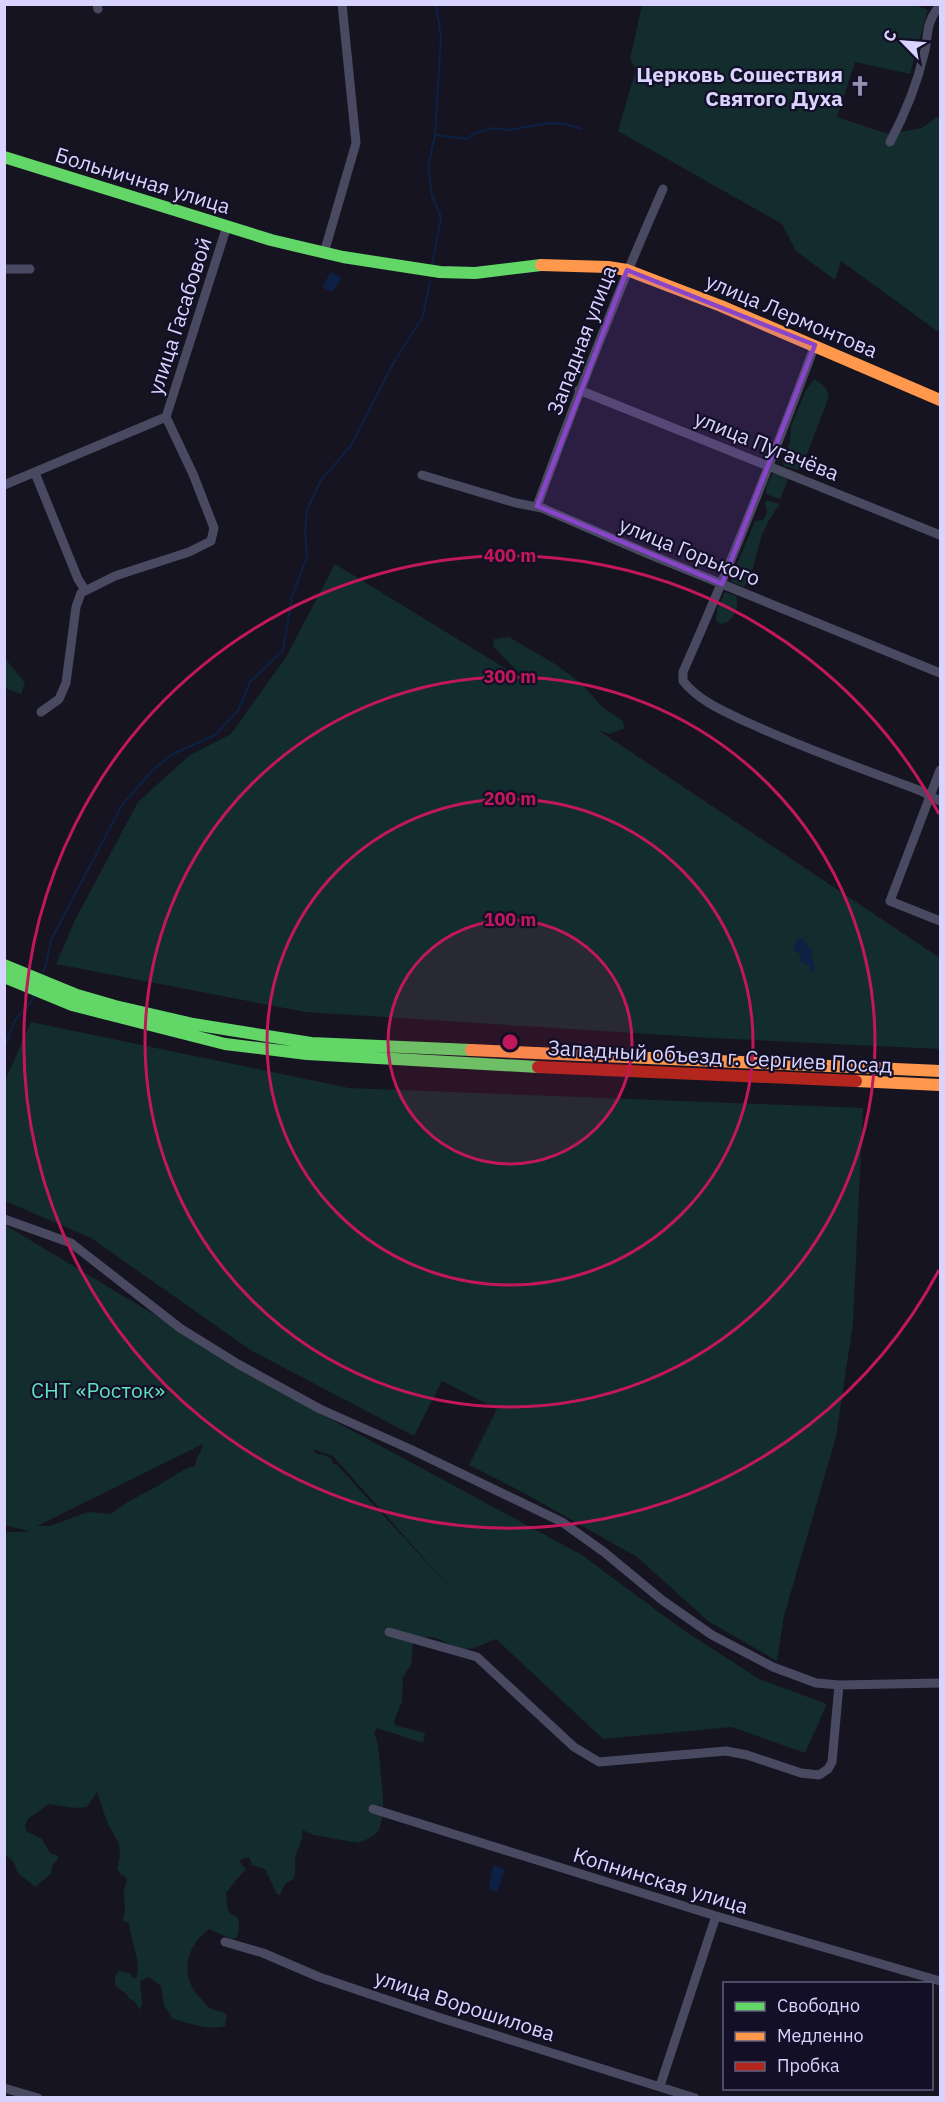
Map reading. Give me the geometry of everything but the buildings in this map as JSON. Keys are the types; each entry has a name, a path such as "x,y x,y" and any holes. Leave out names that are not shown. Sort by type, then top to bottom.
{"main road":[{"name":"Больничная улица","path":"4,157 271,240 324,253"},
{"name":"улица Лермонтова","path":"324,253 440,272 475,273 531,265 608,267 627,270 815,345 940,400"},
{"path":"9,973 75,999"},
{"name":"Западный объезд г. Сергиев Посад","path":"75,999 230,1032 311,1043 940,1071"},
{"name":"Западный объезд г. Сергиев Посад","path":"75,999 173,1032 225,1044 307,1054 462,1064 940,1085"}],"street":[{"path":"324,253 356,143 342,4"},
{"path":"890,142 904,115 925,53 929,20 937,8"},
{"name":"Западная улица","path":"537,506 579,390 627,270 663,189"},
{"name":"улица Гасабовой","path":"166,417 227,226"},
{"path":"4,269 30,269"},
{"path":"815,345 722,584 683,672 683,681 709,704 777,736 940,801"},
{"name":"улица Пугачёва","path":"579,390 940,535"},
{"path":"4,485 166,417 193,474 214,528 211,541 189,552 115,576 81,593 76,607 66,683 59,699 41,712"},
{"path":"35,473 78,579 85,590"},
{"name":"улица Горького","path":"422,475 516,503 537,506 940,674"},
{"path":"940,770 890,901 940,921"},
{"path":"4,1219 71,1243 180,1328 238,1364 309,1403 562,1522 604,1552 662,1600 712,1635 773,1667 816,1683 839,1685 940,1683"},
{"path":"389,1632 477,1658 574,1747 599,1762 726,1751 747,1755 810,1775 819,1775 828,1769 833,1752 839,1685"},
{"name":"Копнинская улица","path":"373,1809 717,1916 940,1981"},
{"path":"660,2086 717,1916"},
{"name":"улица Ворошилова","path":"225,1942 263,1953 320,1977 441,2018 695,2097"},
{"path":"6,2092 38,2097"}],"highlighted area":[{"path":"627,270 815,345 722,584 537,506"}],"green space":[{"path":"913,4 928,10 910,74 855,62 837,117 888,134 922,128 940,115 940,333 841,261 835,280 796,251 782,224 618,131 636,69 630,59 642,5"},
{"path":"814,379 825,387 828,399 799,470 784,466 782,461 790,443 791,426 806,390"},
{"path":"774,472 788,479 780,499 766,494 767,484"},
{"path":"767,500 780,504 765,529 753,569 744,587 732,582 731,578 755,521 763,520 767,513 765,503"},
{"path":"335,564 529,683 493,646 494,639 509,637 555,664 582,684 603,708 622,720 625,728 610,734 598,730 940,958 940,1049 712,1038 305,1012 56,964 75,920 138,802 190,755 231,734 286,657"},
{"path":"725,592 736,596 737,605 732,617 721,624 716,621 717,609"},
{"path":"4,657 25,683 21,694 5,688"},
{"path":"31,1022 349,1088 863,1108 853,1323 836,1437 784,1616 777,1661 708,1621 637,1557 524,1493 469,1465 497,1409 442,1381 414,1436 252,1351 91,1238 5,1201 5,1081"},
{"name":"СНТ «Росток»","path":"5,1225 264,1383 582,1555 679,1627 759,1679 827,1704 805,1753 732,1727 603,1739 496,1639 468,1649 453,1646 435,1638 421,1638 413,1643 411,1665 403,1677 402,1702 394,1721 395,1725 425,1733 423,1743 377,1728 374,1733 378,1744 383,1797 383,1815 379,1830 359,1843 313,1835 303,1830 295,1856 295,1875 285,1884 280,1895 277,1894 265,1869 252,1865 249,1857 241,1859 240,1862 246,1870 226,1893 227,1907 239,1922 236,1938 231,1939 209,1929 195,1944 188,1962 189,1980 193,1989 209,2007 227,2015 225,2026 212,2028 199,2026 173,2019 164,2005 161,1986 149,1977 140,1981 142,2004 140,2010 127,1994 116,1987 115,1978 119,1971 130,1973 133,1978 136,1978 138,1965 129,1923 124,1921 123,1917 125,1913 124,1891 127,1881 117,1868 120,1856 119,1844 107,1822 97,1792 87,1807 74,1808 49,1804 28,1819 25,1826 26,1831 42,1839 50,1853 58,1856 52,1866 51,1874 35,1887 18,1873 13,1861 6,1856 4,1850 5,1532 26,1532 33,1529 28,1531 5,1525","holes":["203,1444 195,1466 129,1501 111,1514 88,1512 50,1526 37,1526","313,1449 333,1456 454,1592 336,1464 333,1465 332,1459 317,1454"]}],"water":[{"path":"331,272 340,276 340,281 332,292 323,285"},
{"path":"798,938 803,939 813,950 811,957 814,961 814,969 811,974 810,966 800,961 801,956 793,948"},
{"path":"496,1865 505,1870 497,1892 489,1888 493,1866"}],"waterway":[{"path":"432,265 441,217 432,196 428,166 435,135 441,37 436,4"},
{"path":"435,135 468,139 474,133 494,128 508,130 550,123 566,124 582,129"},
{"path":"41,977 51,940 122,805 153,770 171,755 215,735 238,711 250,682 283,650 292,597 307,556 305,532 307,509 321,480 350,447 394,362 423,316 430,281"},
{"path":"4,1048 15,1020 31,1002 34,994"}],"traffic: fast":[{"path":"4,157 271,240 343,257 440,272 475,273 541,265"},
{"path":"4,965 77,995 193,1024 311,1043 471,1050"},
{"path":"4,977 72,1005 225,1044 307,1054 538,1067"}],"traffic: slow":[{"path":"541,265 608,267 627,270 721,306 940,400"},
{"path":"471,1050 940,1071"},
{"path":"856,1081 940,1085"}],"traffic: jam":[{"path":"538,1067 856,1081"}],"place":[{"name":"Церковь Сошествия Святого Духа","path":"860,86"}]}
